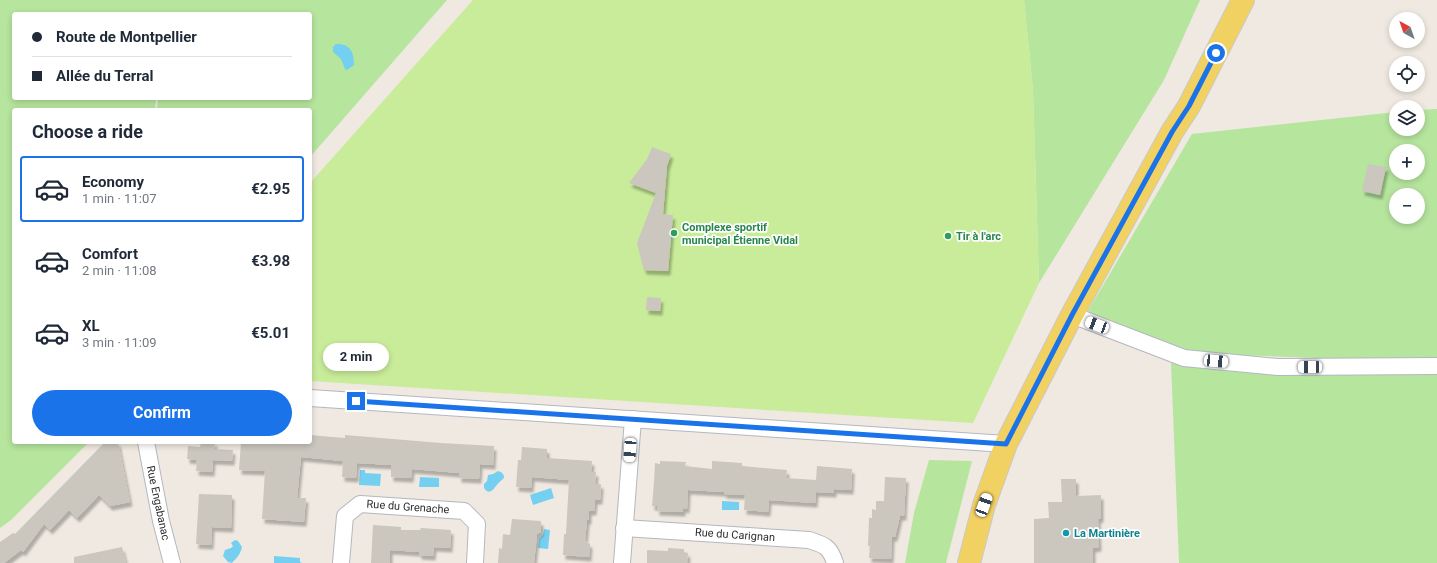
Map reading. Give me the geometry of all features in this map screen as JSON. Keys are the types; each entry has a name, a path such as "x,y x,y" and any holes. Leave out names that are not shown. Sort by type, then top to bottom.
{"main road":[{"path":"969,563 984,505 1006,444 1072,315 1172,132 1189,106 1243,0"}],"street":[{"path":"1072,315 1184,358 1278,367 1437,366"},
{"path":"312,398 1006,444"},
{"path":"622,563 633,419"},
{"name":"Rue Engabanac","path":"146,444 161,521 172,563"},
{"name":"Rue du Grenache","path":"341,563 345,516 360,504 464,511 477,524 475,563"},
{"name":"Rue du Carignan","path":"624,528 809,540 823,544 830,551 835,563"}],"green space":[{"path":"0,0 447,0 312,155 312,108 157,108 158,100 312,100 312,12 12,12 12,100 156,100 155,108 12,108 12,444 87,444 11,520 0,528"},
{"name":"Complexe sportif municipal Étienne Vidal","path":"473,0 1024,0 1033,90 1039,283 973,423 312,381 312,181"},
{"path":"1024,0 1200,0 1164,80 1039,283 1033,90"},
{"path":"1437,109 1437,360 1318,358 1185,353 1085,316 1192,134 1389,113 1389,136 1425,136 1425,110"},
{"path":"1171,363 1277,372 1437,371 1437,563 1179,563"},
{"path":"929,460 972,461 946,563 905,563 914,513"}],"water":[{"path":"336,44 345,45 352,52 354,65 347,70 345,69 341,59 333,52 333,47"},
{"path":"360,470 365,470 365,473 381,474 380,486 359,485"},
{"path":"498,471 504,475 504,478 492,491 489,492 484,488 484,484 487,481 488,475"},
{"path":"420,477 439,478 439,487 419,487"},
{"path":"551,488 554,498 533,505 530,495"},
{"path":"722,501 739,502 739,510 722,510"},
{"path":"544,529 550,530 548,549 538,548 539,539 543,535"},
{"path":"235,540 238,541 242,547 241,551 232,563 228,562 223,556 225,550 233,546 231,543"},
{"path":"274,556 300,558 300,562 302,563 274,563"}],"building":[{"path":"652,147 671,154 667,166 663,214 673,215 668,271 644,270 637,243 656,193 629,183 647,159"},
{"path":"1368,164 1386,167 1380,195 1362,191"},
{"path":"647,297 661,298 660,311 646,310"},
{"path":"312,435 345,438 345,435 494,446 493,465 480,464 479,479 459,478 459,473 412,469 411,478 391,477 391,465 357,463 356,478 342,477 343,461 301,457 297,498 306,498 304,522 262,519 265,471 239,470 241,444 312,444"},
{"path":"103,444 118,444 130,502 110,506 99,495 77,518 69,510 50,530 44,524 23,552 21,550 4,563 0,563 0,542 13,533 15,534"},
{"path":"201,444 215,444 214,449 233,450 232,461 213,460 212,472 196,471 197,460 187,459 188,446 200,447"},
{"path":"522,447 547,449 547,458 592,461 591,472 596,472 595,484 601,484 600,500 595,500 594,511 589,511 589,520 587,520 585,541 590,544 589,557 563,555 564,534 566,534 569,480 532,477 531,488 516,487 518,460 521,460"},
{"path":"660,461 686,462 685,466 712,469 712,461 742,463 742,466 787,470 786,478 816,480 817,466 852,469 851,490 834,489 834,493 816,492 815,503 769,500 768,512 744,510 745,495 688,490 687,509 683,508 683,512 657,511 657,506 652,506 655,463 660,464"},
{"path":"885,477 906,478 904,516 900,516 895,537 892,537 891,559 869,558 869,518 872,518 872,509 876,510 876,501 884,501"},
{"name":"La Martinière","path":"1061,479 1076,479 1076,496 1101,495 1101,518 1098,519 1099,547 1093,548 1093,563 1034,563 1034,519 1049,518 1048,502 1062,502"},
{"path":"199,494 232,495 231,528 212,527 211,545 196,544"},
{"path":"512,519 541,521 541,532 537,534 534,563 498,563 499,548 502,549 503,534 510,535"},
{"path":"373,525 401,527 401,530 420,530 421,528 451,530 450,548 434,547 433,556 419,555 419,552 390,550 390,563 371,563"},
{"path":"122,547 126,563 74,563 74,557"},
{"path":"668,548 684,549 684,552 688,553 687,563 647,563 647,550 668,551"}],"place":[{"name":"Complexe sportif municipal Étienne Vidal","path":"674,233"},
{"name":"Tir à l'arc","path":"948,236"},
{"name":"La Martinière","path":"1066,533"}],"route":[{"path":"356,401 1006,444 1072,315 1172,132 1189,106 1216,53"}]}
